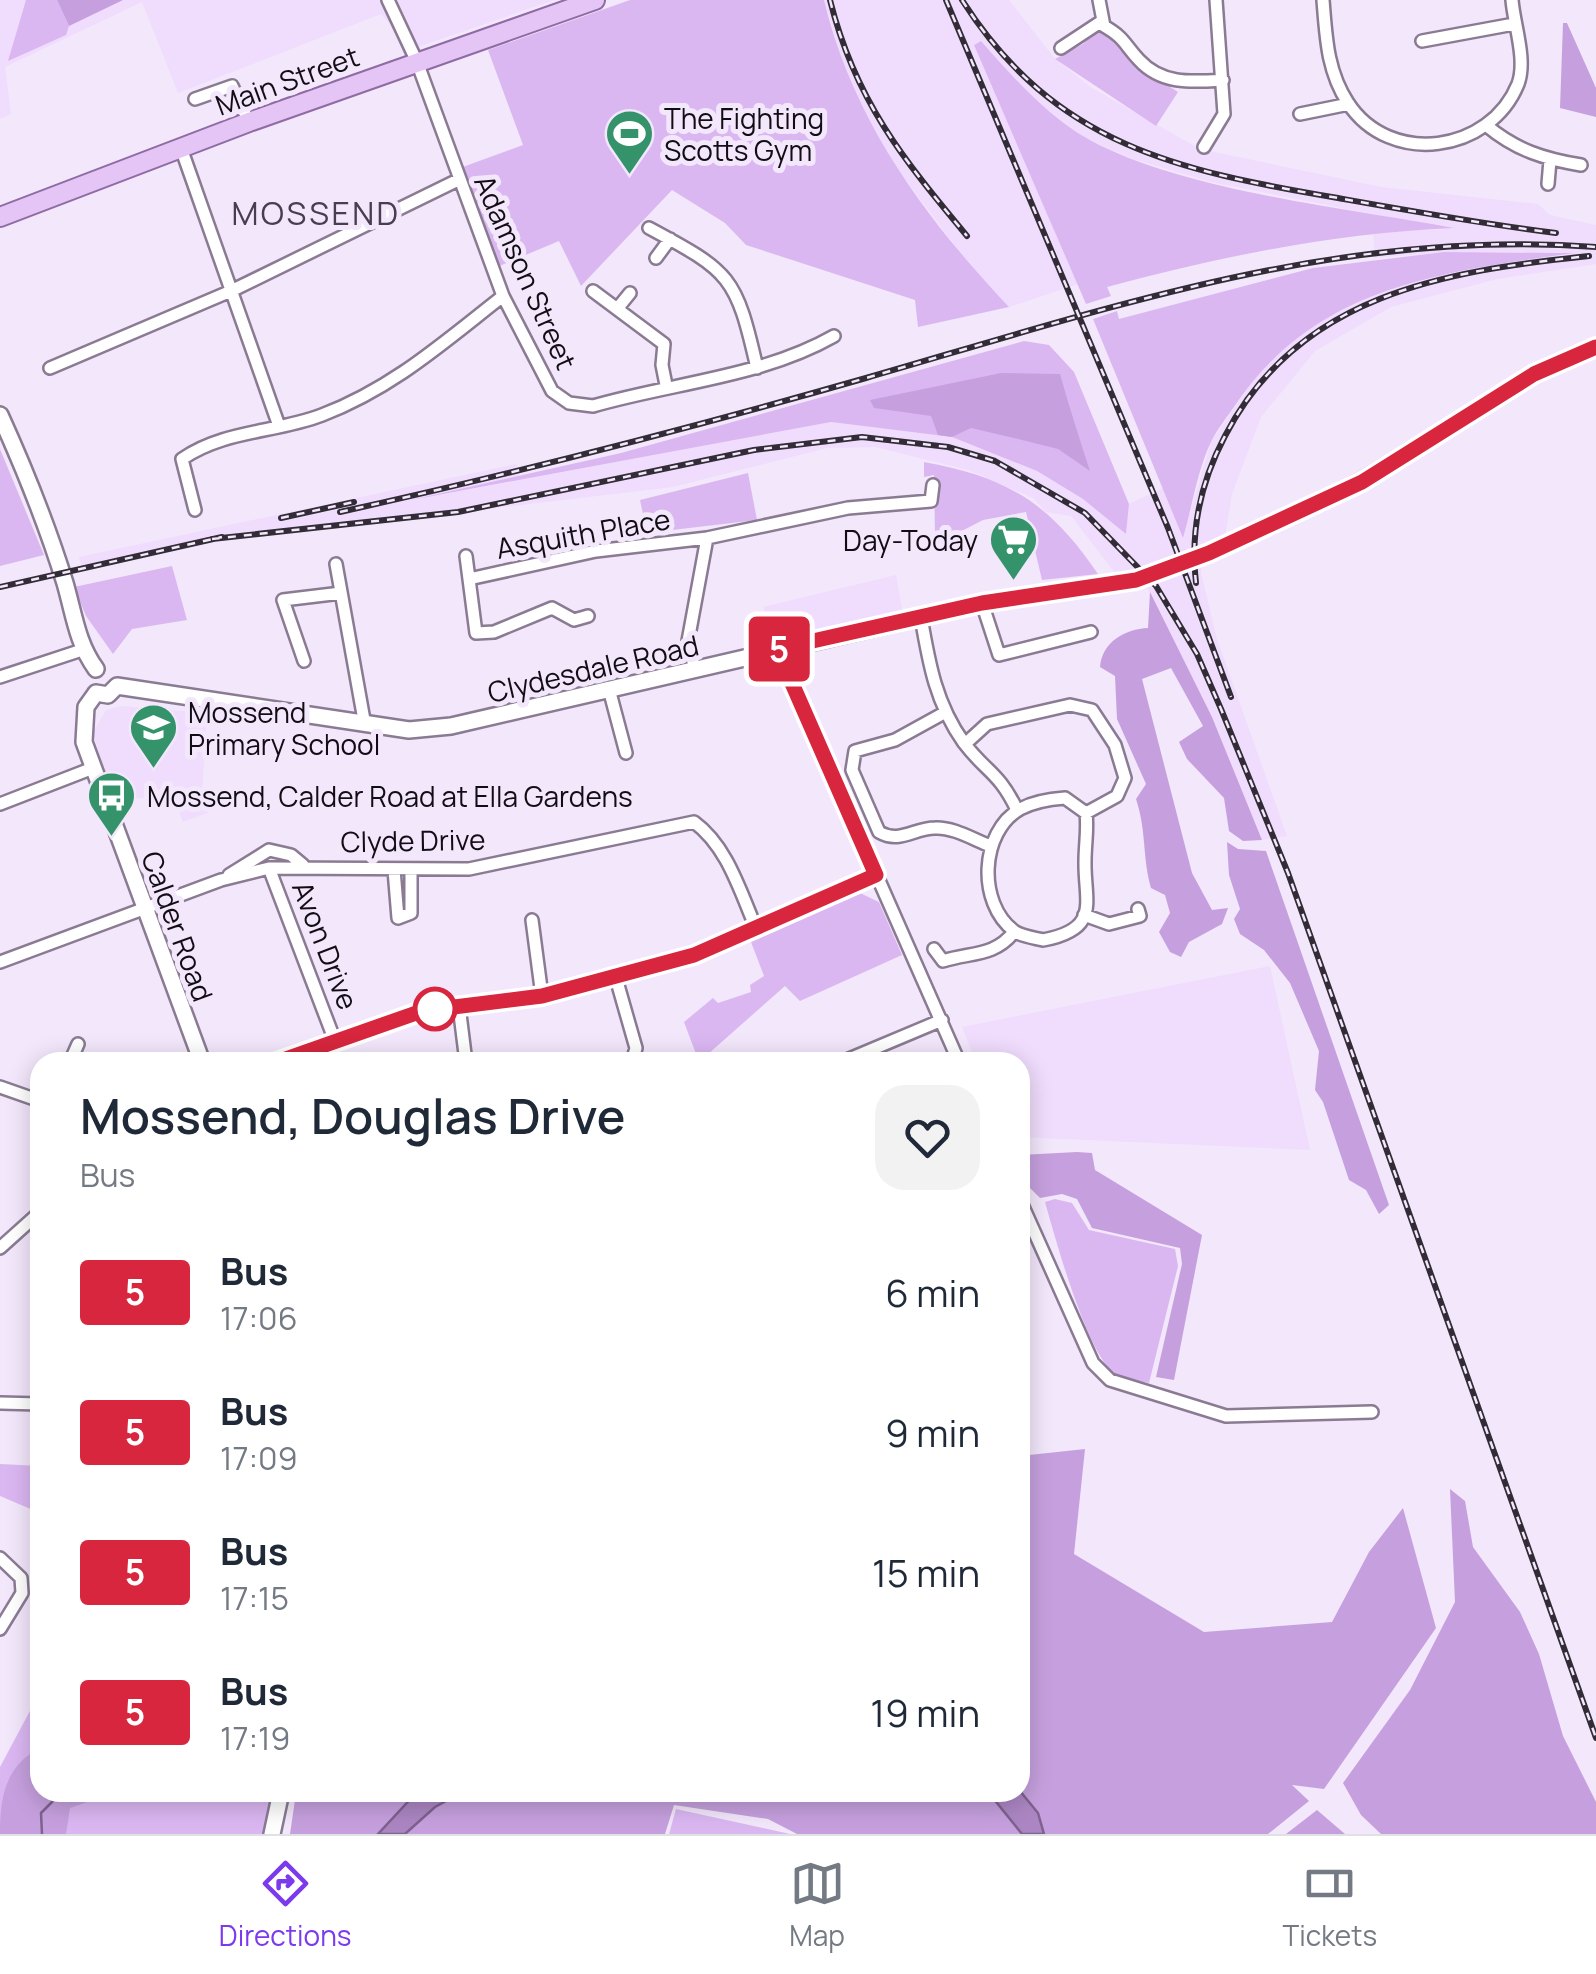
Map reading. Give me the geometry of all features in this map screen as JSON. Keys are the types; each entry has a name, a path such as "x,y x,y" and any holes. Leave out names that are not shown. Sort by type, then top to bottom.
{"main road":[{"name":"Main Street","path":"0,217 249,122 595,0"},
{"name":"Clydesdale Road","path":"117,686 364,720 409,730 451,726 982,603 1136,580 1209,553 1362,482 1534,374 1596,348"},
{"path":"0,416 36,498 82,650 96,670 90,682 96,694"},
{"name":"Clydesdale Road","path":"96,670 113,671 117,686"},
{"name":"Clydesdale Road","path":"96,694 108,695 117,686"},
{"name":"Calder Road","path":"96,694 86,707 83,726 93,768 198,1052"},
{"path":"272,1834 278,1802"}],"street":[{"name":"Adamson Street","path":"388,0 417,62 504,296 552,392 570,403 593,406 666,385 758,368 808,351 834,336"},
{"path":"1098,0 1102,20 1129,41 1138,59 1172,82 1223,80"},
{"path":"1204,146 1224,114 1216,0"},
{"path":"1323,0 1329,64 1349,104 1375,129 1408,144 1444,144 1486,126 1518,83 1520,50 1512,0"},
{"path":"1061,48 1102,20"},
{"path":"1422,41 1514,24"},
{"path":"194,100 232,86 249,122"},
{"path":"1300,114 1349,104"},
{"path":"1486,126 1510,145 1550,160 1581,165"},
{"path":"181,148 279,426"},
{"path":"1548,184 1550,160"},
{"path":"50,368 231,290 458,180"},
{"path":"649,228 698,252 733,288 758,368"},
{"path":"656,258 670,239"},
{"path":"594,291 664,344 662,365 666,385"},
{"path":"617,309 630,293"},
{"path":"194,510 182,459 206,442 318,417 382,390 504,296"},
{"name":"Asquith Place","path":"469,579 596,551 707,538 848,508 931,502 932,485"},
{"path":"695,670 688,640 707,538"},
{"name":"Asquith Place","path":"466,556 477,650"},
{"path":"336,564 364,720"},
{"path":"304,661 283,600 341,593"},
{"path":"982,603 999,656 1092,632"},
{"path":"476,633 494,632 552,608 574,620 588,616"},
{"path":"920,618 944,713 965,744 1003,779 1017,810"},
{"path":"777,649 956,1052"},
{"path":"0,676 82,650"},
{"path":"609,689 626,753"},
{"path":"965,744 987,724 1070,706 1092,710 1115,745 1125,785 1117,796 1086,812"},
{"path":"944,713 895,740 856,751 852,770 879,832 886,836 896,838 933,828 991,846"},
{"path":"0,804 93,768"},
{"path":"1065,798 1086,812 1084,864 1090,897 1084,915 1054,938 1043,940 1014,932 988,889 991,846 1017,810 1065,798"},
{"name":"Clyde Drive","path":"0,962 221,880 269,868 469,870 694,822 709,833 724,856 756,928"},
{"name":"Clyde Drive","path":"221,880 269,850 292,855 304,866"},
{"name":"Avon Drive","path":"269,868 336,1041"},
{"path":"394,870 398,918 411,913 411,870"},
{"path":"305,1052 422,1011 542,996 694,955 876,875"},
{"path":"1084,915 1109,924 1140,916 1138,909"},
{"path":"532,920 542,996"},
{"path":"943,961 988,953 1002,946 1014,932"},
{"path":"934,950 943,961"},
{"path":"940,976 943,961"},
{"path":"616,978 635,1052"},
{"path":"459,1006 465,1052"},
{"path":"866,1052 942,1020"},
{"path":"74,1052 78,1044"},
{"path":"0,1087 30,1098"},
{"path":"0,1248 30,1221"},
{"path":"1030,1222 1093,1363 1110,1380 1226,1416 1372,1412"},
{"path":"0,1403 30,1404"},
{"path":"0,1558 21,1578 22,1593 0,1629"}],"shaded area":[{"path":"0,0 554,0 412,49 381,14 178,93 142,2 5,67 11,114 0,119"},
{"path":"26,0 57,0 69,26 66,35 8,61"},
{"path":"57,0 123,0 69,26"},
{"path":"630,0 824,0 853,86 896,166 949,238 1009,307 918,327 915,300 746,245 725,223 672,190 581,286 559,241 497,267 460,168 523,145 488,50"},
{"path":"824,0 1009,0 1055,59 1092,88 1200,149 1381,187 1538,204 1550,215 1596,225 1596,264 1497,279 1391,307 1315,351 1261,417 1232,494 1225,537 1204,545 1201,573 1217,639 1287,836 1262,840 1212,717 1138,569 1116,574 1071,516 1046,512 1033,498 968,470 875,447 827,448 673,487 225,540 82,570 79,557 516,464 519,476 429,497 831,422 952,437 1037,471 1083,499 1126,533 1129,504 1163,488 1183,537 1211,442 1258,373 1305,329 1385,289 1461,269 1565,252 1444,252 1375,258 1373,232 1448,229 1211,182 1133,159 1087,139 1037,102 981,41 974,45 1078,284 1009,307 972,268 885,153 850,88"},
{"path":"1563,23 1567,23 1596,88 1596,117 1560,108"},
{"path":"1097,30 1122,47 1133,63 1178,92 1156,126 1055,59 1083,44"},
{"path":"981,41 1058,119 1126,157 1266,196 1454,228 1365,235 1236,256 1107,287 1111,296 1086,304 974,45"},
{"path":"1444,252 1574,253 1477,268 1386,291 1344,309 1305,333 1268,364 1216,432 1202,465 1183,538 1093,319 1117,311 1119,319 1313,268"},
{"path":"1024,341 1049,345 1074,372 1129,504 1126,534 1083,499 1037,471 952,437 831,422 411,500 621,453"},
{"path":"1001,373 1060,374 1090,471 1058,449 1022,440 971,428 952,437 938,435 931,416 874,408 870,400"},
{"path":"0,449 44,555 0,566"},
{"path":"924,462 979,476 1024,497 1062,529 1098,574 1042,580 1026,512 983,520 954,535 935,536 934,475 924,477"},
{"path":"748,473 757,520 647,533 640,500"},
{"path":"172,566 187,620 132,629 113,654 86,616 74,587"},
{"path":"896,575 903,614 774,646 763,607"},
{"path":"1150,592 1212,717 1262,840 1243,841 1229,831 1224,798 1187,759 1179,742 1203,726 1171,668 1142,679 1192,873 1212,910 1228,908 1222,924 1189,942 1181,957 1170,952 1159,932 1170,913 1165,895 1151,888 1148,876 1136,799 1146,784 1117,719 1115,676 1100,667 1105,651 1116,638 1148,628"},
{"name":"Mossend Primary School","path":"121,706 207,713 202,795 207,796 213,811 183,822 173,797 112,799 93,732 106,710"},
{"path":"1227,842 1238,849 1266,851 1389,1205 1379,1214 1366,1190 1349,1180 1323,1102 1315,1090 1319,1051 1290,983 1264,950 1240,934 1234,919 1240,909 1229,875"},
{"path":"860,893 879,902 902,955 800,1001 785,986 710,1052 695,1052 684,1022 713,998 718,1003 751,992 750,985 764,976 751,942"},
{"path":"1270,966 1310,1150 1030,1137 1030,1052 972,1052 962,1027"},
{"path":"1092,1153 1095,1170 1202,1235 1174,1380 1156,1377 1182,1264 1180,1248 1092,1228 1077,1199 1062,1194 1040,1198 1030,1188 1030,1154"},
{"path":"1055,1199 1072,1203 1089,1230 1175,1249 1178,1266 1149,1383 1118,1376 1095,1347 1074,1296 1045,1202"},
{"path":"1085,1449 1074,1554 1204,1632 1332,1622 1369,1552 1403,1508 1436,1628 1324,1789 1292,1785 1309,1801 1268,1834 797,1834 768,1819 674,1805 665,1834 290,1834 295,1802 1030,1802 1030,1455"},
{"path":"0,1464 30,1466 30,1509 0,1496"},
{"path":"1450,1489 1465,1501 1473,1547 1520,1612 1539,1654 1563,1736 1596,1802 1596,1834 1381,1834 1361,1815 1343,1783 1410,1690 1455,1602"},
{"path":"30,1711 30,1802 271,1802 263,1834 0,1834 0,1767"},
{"path":"28,1755 30,1802 87,1802 70,1808 66,1834 0,1834 7,1784"},
{"path":"408,1802 444,1802 405,1834 378,1834"},
{"path":"996,1802 1029,1802 1038,1813 1044,1834 1022,1834"},
{"path":"676,1809 790,1834 669,1834"},
{"path":"1317,1810 1345,1834 1286,1834"}],"waterway":[{"path":"42,1834 41,1813 52,1802"}],"railway":[{"path":"830,0 840,36 867,98 902,154 967,236"},
{"path":"946,0 1168,528 1231,697"},
{"path":"962,0 998,49 1038,89 1080,120 1125,144 1174,162 1280,188 1556,233"},
{"path":"340,512 669,432 1046,325 1226,279 1408,250 1501,244 1596,247"},
{"path":"1196,583 1196,526 1203,489 1216,454 1256,388 1292,350 1334,321 1429,282 1589,256"},
{"path":"212,539 458,512 754,450 862,437 948,447 995,461 1085,513 1156,586 1197,654 1221,709 1288,873 1596,1738"},
{"path":"281,518 354,502"},
{"path":"0,587 222,537"}],"bus line":[{"name":"5","path":"305,1052 422,1011 542,996 694,955 876,875 777,649 982,603 1069,594 1136,580 1209,553 1362,482 1534,374 1596,347"}],"place":[{"name":"The Fighting Scotts Gym","path":"629,176"},
{"name":"Day-Today","path":"1013,582"},
{"name":"Mossend Primary School","path":"153,770"},
{"name":"Mossend, Calder Road at Ella Gardens","path":"112,838"}],"district":[{"name":"MOSSEND","path":"316,213"}]}
